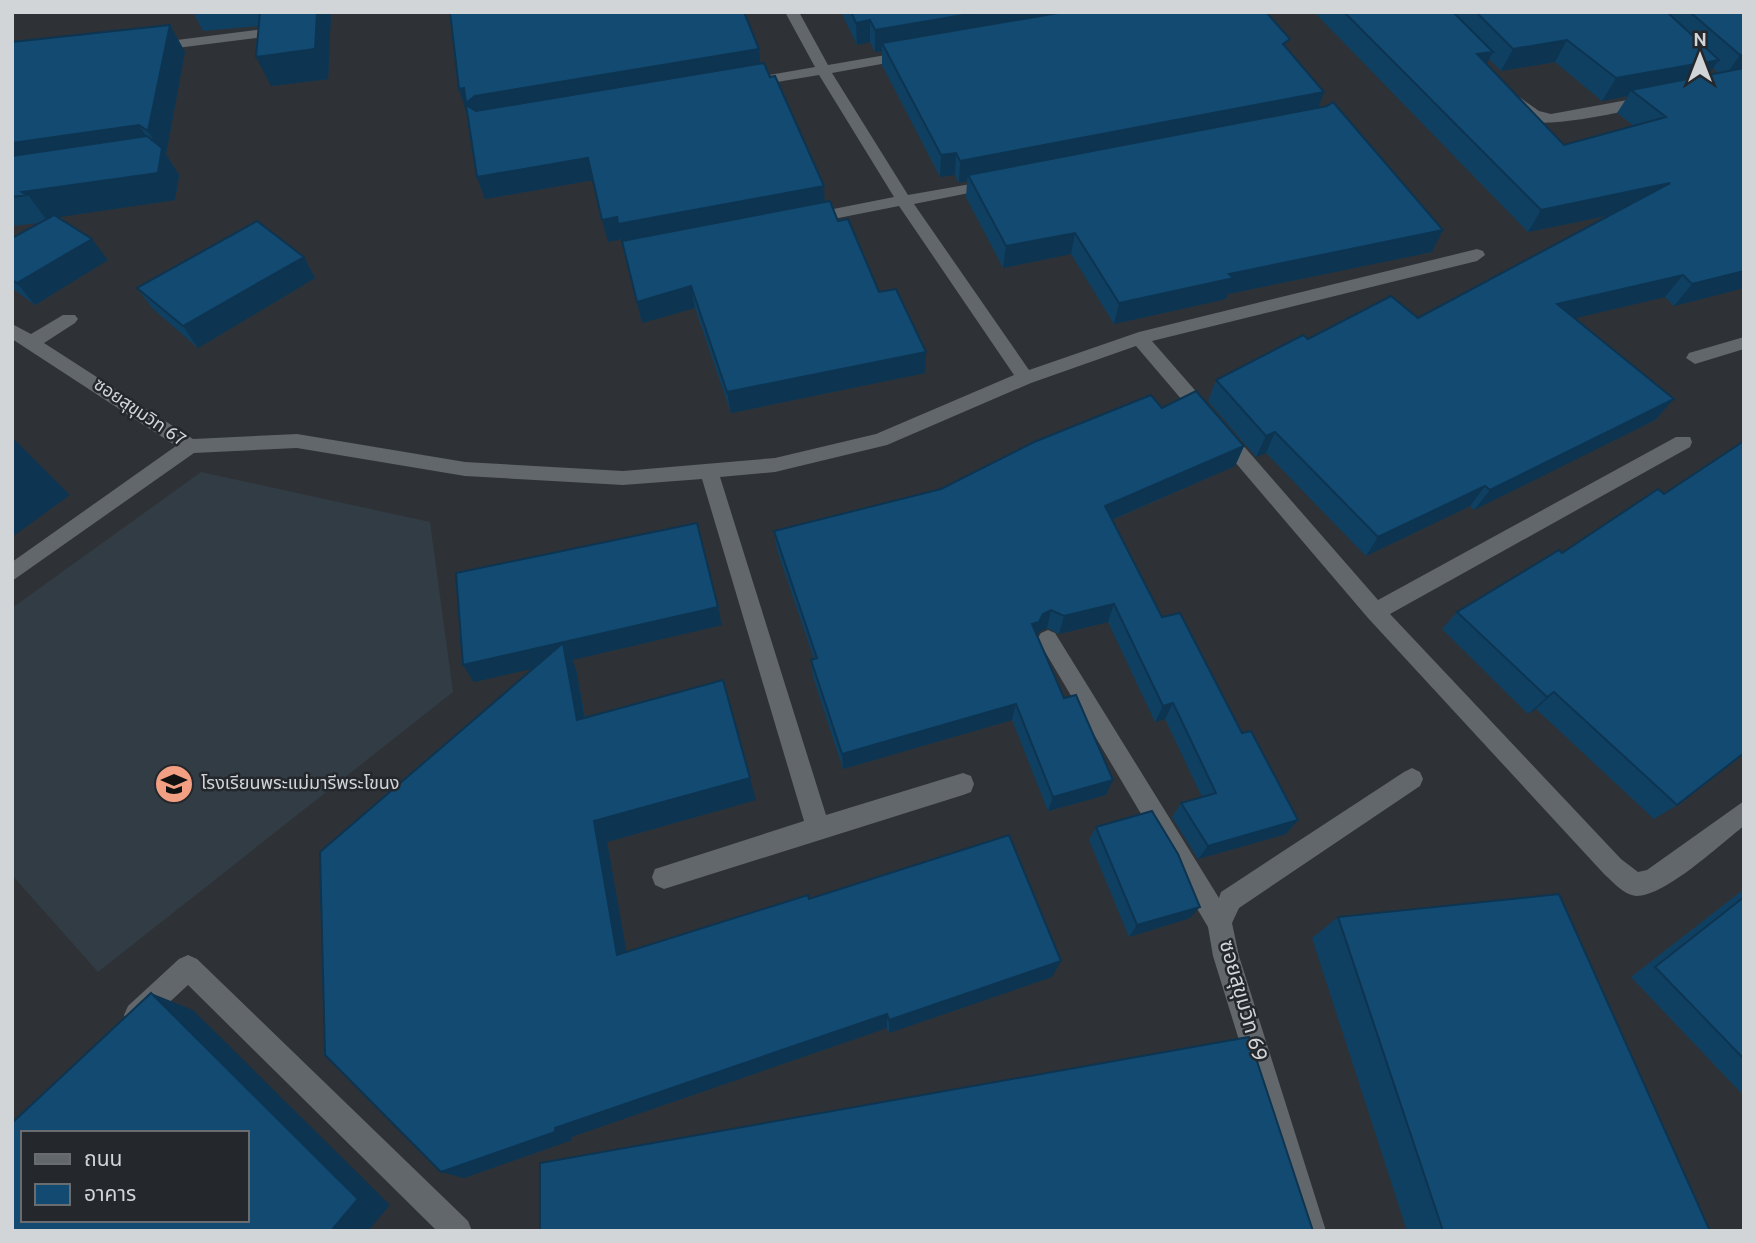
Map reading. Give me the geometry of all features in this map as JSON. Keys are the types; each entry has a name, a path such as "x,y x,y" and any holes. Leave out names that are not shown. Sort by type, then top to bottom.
{"street":[{"path":"134,49 296,29 313,24 318,12"},
{"path":"792,12 822,70 901,200 1025,378"},
{"path":"727,86 918,53"},
{"path":"1509,92 1528,111 1540,118 1556,118 1666,96"},
{"path":"794,221 1008,180"},
{"path":"190,446 298,441 465,470 623,478 775,464 880,440 1025,378 1139,338 1477,255"},
{"path":"32,342 69,318"},
{"name":"ซอยสุขุมวิท 67","path":"12,330 190,446 12,573"},
{"path":"1139,338 1375,612 1613,867 1634,884 1652,881 1744,812"},
{"path":"1695,358 1744,343"},
{"path":"1375,612 1683,442"},
{"path":"709,471 818,828"},
{"path":"1048,639 1220,923"},
{"name":"ซอยสุขุมวิท 69","path":"1312,1231 1226,956 1220,923 1230,900 1412,779"},
{"path":"664,877 964,784"},
{"path":"120,1031 188,968 458,1231"}],"shaded area":[{"name":"โรงเรียนพระแม่มารีพระโขนง","path":"201,472 430,522 453,692 98,972 12,875 12,608"}],"building":[{"path":"260,12 317,12 315,49 256,57"},
{"path":"450,12 744,12 759,49 475,96 466,103 464,88 459,89"},
{"path":"851,12 981,12 875,30 870,20 856,23"},
{"path":"1064,12 1266,12 1290,39 1283,44 1324,92 960,161 956,153 941,155 882,43"},
{"path":"1344,12 1453,12 1493,52 1477,54 1564,145 1666,117 1631,90 1744,68 1744,271 1692,284 1683,275 1557,304 1674,399 1490,490 1485,486 1378,537 1275,432 1266,436 1216,380 1303,335 1308,339 1391,296 1418,318 1670,183 1541,210"},
{"path":"1476,12 1667,12 1719,60 1616,78 1567,40 1513,49"},
{"path":"1690,12 1744,12 1744,55 1740,55"},
{"path":"170,25 148,131 139,125 12,143 12,42"},
{"path":"764,63 770,77 775,76 824,186 618,224 617,217 602,220 588,158 477,177 466,105 476,111"},
{"path":"1333,102 1443,230 1229,274 1234,278 1119,303 1075,233 1006,246 968,175 1327,106"},
{"path":"147,136 162,148 158,173 22,192 28,195 12,197 12,156"},
{"path":"830,201 838,221 848,219 879,292 896,289 926,352 727,392 691,286 637,302 622,241"},
{"path":"54,215 92,239 17,283 12,280 12,238"},
{"path":"257,221 304,257 183,326 137,288"},
{"path":"1196,391 1244,446 1105,506 1162,617 1180,613 1242,733 1251,731 1298,820 1208,846 1181,803 1216,793 1173,703 1163,706 1114,604 1064,616 1051,610 1043,614 1039,622 1032,624 1064,698 1076,695 1113,780 1053,797 1016,704 842,754 811,660 817,658 774,531 941,489 1034,442 1151,395 1162,408"},
{"path":"1744,441 1744,753 1677,805 1554,692 1547,697 1457,612 1559,550 1562,553 1658,489 1664,494"},
{"path":"697,523 718,607 463,665 456,573"},
{"path":"563,643 577,720 723,680 750,778 594,821 617,955 808,895 809,899 1009,835 1061,961 889,1020 887,1014 555,1128 555,1132 441,1172 325,1055 320,852"},
{"path":"1152,811 1178,854 1200,907 1137,925 1096,827"},
{"path":"1559,894 1710,1231 1443,1231 1338,917"},
{"path":"1744,897 1744,1059 1655,967"},
{"path":"151,993 358,1199 331,1231 12,1231 12,1123"},
{"path":"1249,1037 1313,1231 540,1231 540,1163"}],"place":[{"name":"โรงเรียนพระแม่มารีพระโขนง","path":"174,784"}]}
